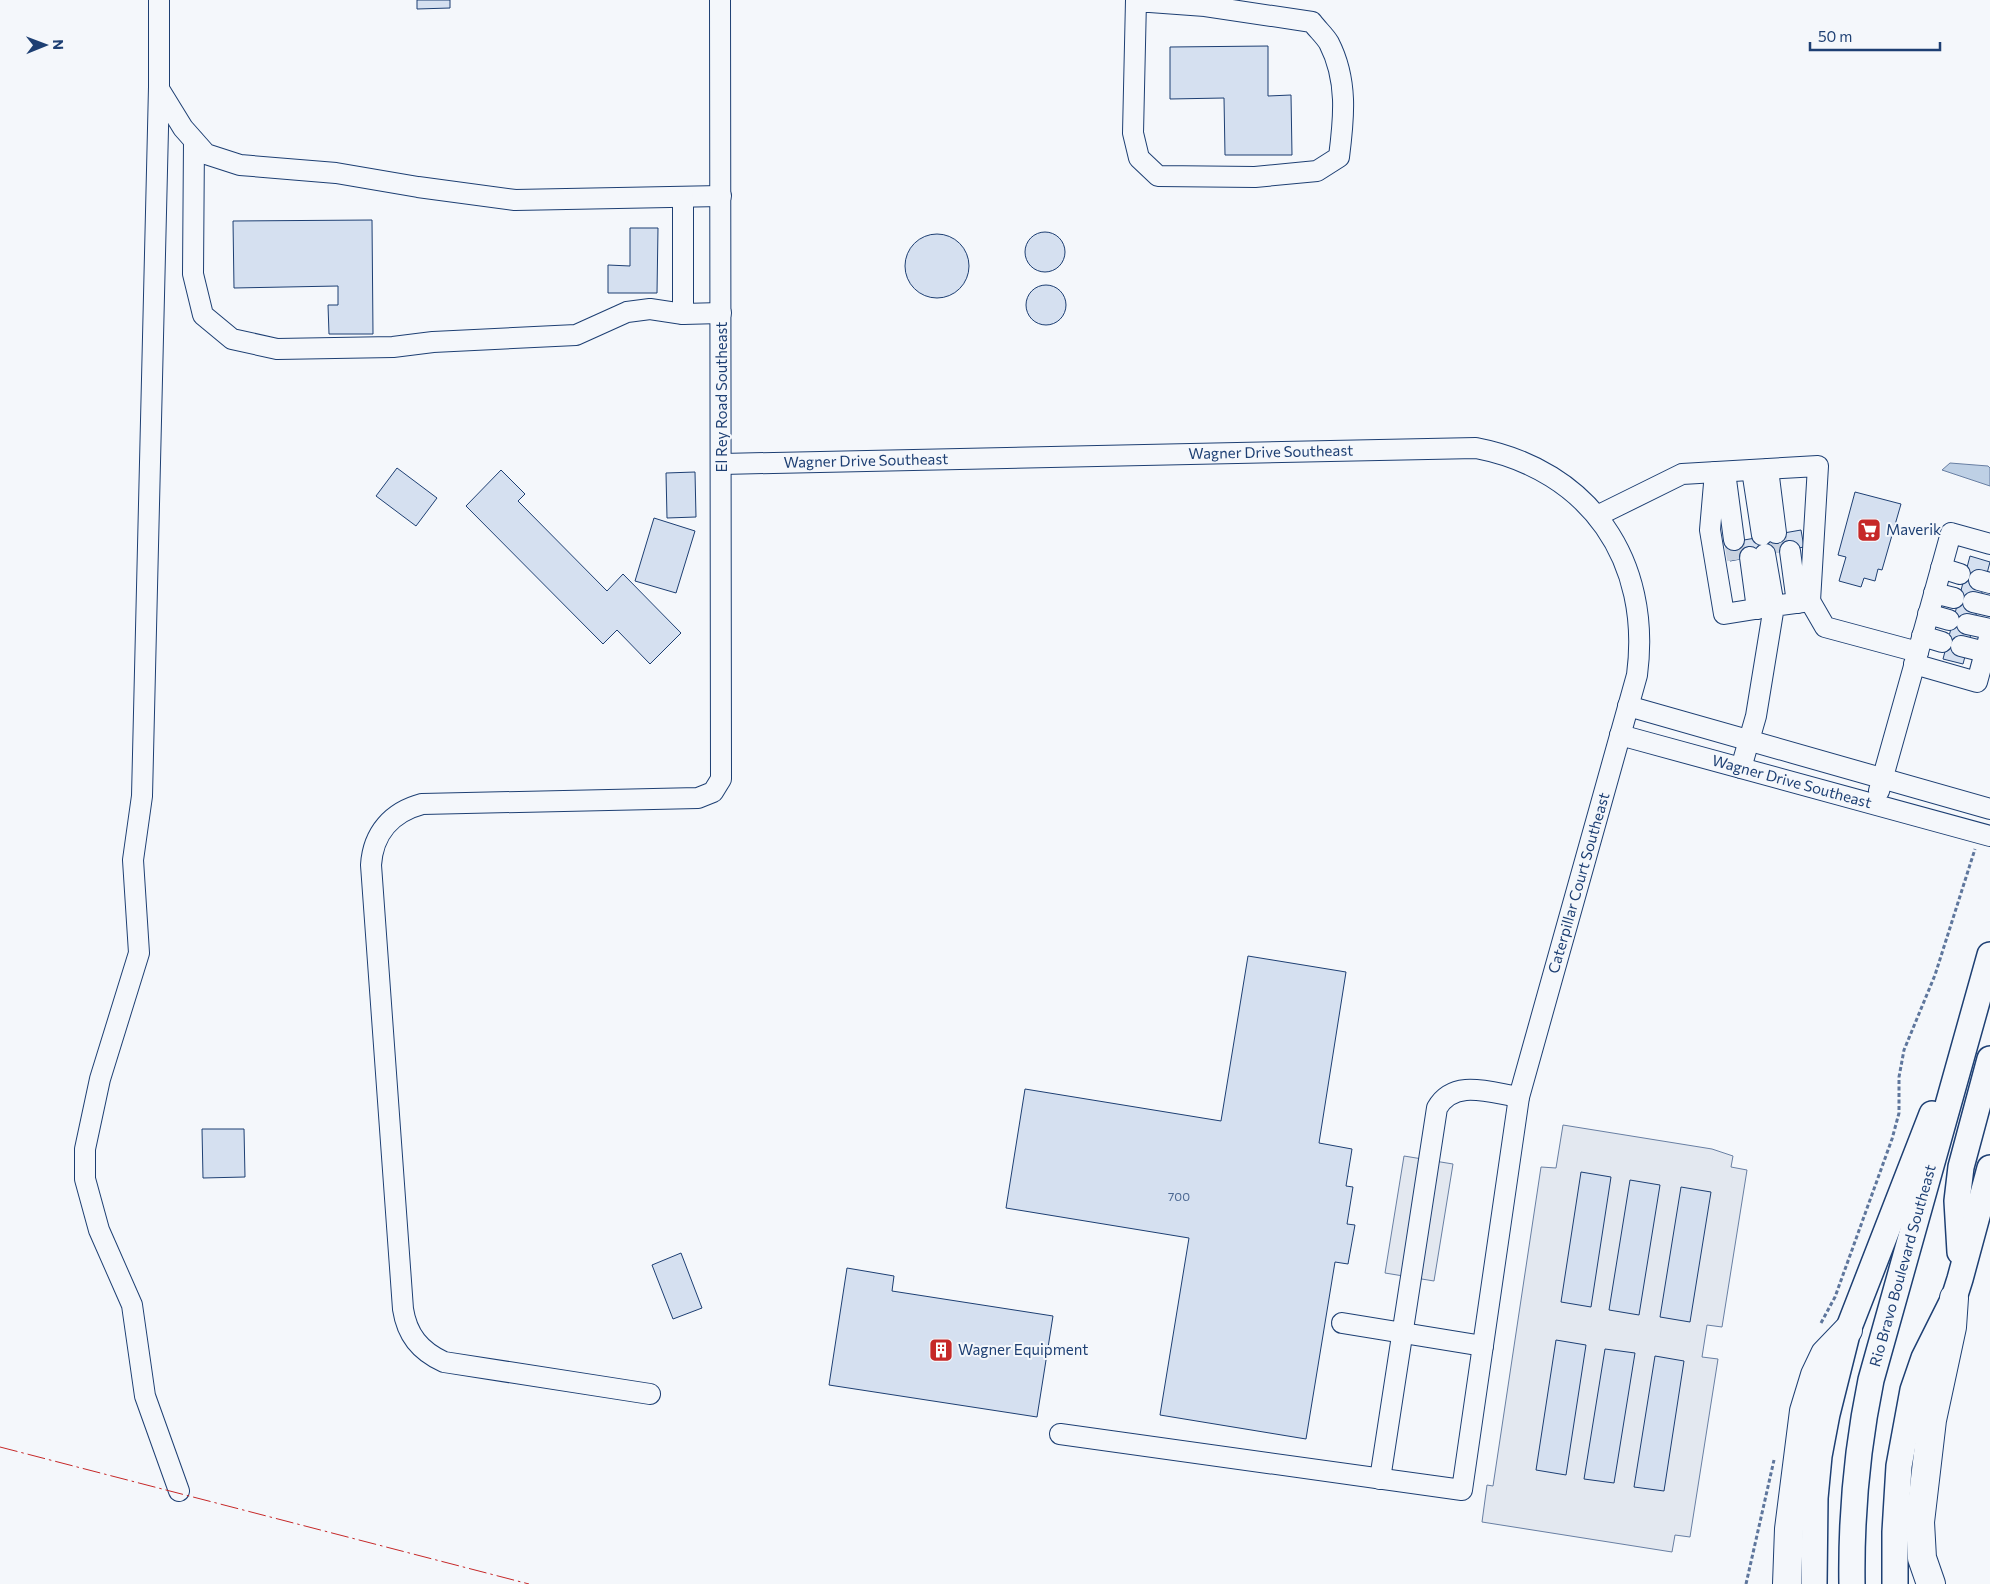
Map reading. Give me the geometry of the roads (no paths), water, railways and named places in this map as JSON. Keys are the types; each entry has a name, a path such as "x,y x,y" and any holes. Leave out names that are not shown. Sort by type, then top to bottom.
{"highway":[{"path":"1931,1584 1922,1558 1920,1522 1932,1420 1952,1327 1957,1289"},
{"path":"1787,1584 1789,1529 1804,1411 1815,1375 1825,1354 1848,1330"}],"main road":[{"name":"Rio Bravo Boulevard Southeast","path":"1852,1584 1854,1496 1863,1420 1871,1380 1990,955"},
{"path":"1957,1289 1957,1201 1961,1166 1990,1060"},
{"path":"1814,1584 1813,1531 1820,1456 1827,1414 1848,1330 1934,1108 1960,1064"},
{"path":"1895,1584 1897,1490 1911,1399 1924,1358 1957,1289 1990,1168"}],"street":[{"path":"159,0 159,89 142,796 133,860 139,953 100,1079 85,1148 85,1179 99,1230 132,1305 145,1396 179,1491"},
{"name":"El Rey Road Southeast","path":"650,1394 444,1362 422,1350 408,1331 403,1309 372,854 379,835 392,819 406,810 422,804 698,798 712,792 721,779 723,771 720,0"},
{"path":"1136,1 1206,6 1312,22 1329,42 1341,76 1345,109 1339,157 1317,171 1255,177 1158,176 1139,158 1133,133 1136,1"},
{"path":"159,89 183,128 206,154 240,165 336,173 515,200 721,196"},
{"path":"194,141 193,274 203,316 232,339 277,349 394,347 433,342 576,335 627,312 650,309 683,314 721,313"},
{"path":"683,197 683,314"},
{"name":"Wagner Drive Southeast","path":"722,464 1476,448 1496,452 1534,466 1568,488 1597,516 1610,533 1626,564 1639,612 1640,654 1637,674 1620,735 1875,805 1983,839"},
{"path":"1597,516 1682,474 1818,466 1778,606 1756,716 1741,768"},
{"path":"1746,470 1778,606"},
{"path":"1746,470 1778,606"},
{"path":"1746,470 1763,545"},
{"path":"1746,470 1710,530 1724,614 1778,606 1825,627 1918,651 1977,682 1988,643 1952,644 1918,651"},
{"path":"1875,805 1951,533 1990,544"},
{"path":"1941,568 1976,579"},
{"path":"1934,593 1972,602"},
{"path":"1928,614 1990,629"},
{"name":"Wagner Drive Southeast","path":"1628,706 1990,809"},
{"name":"Caterpillar Court Southeast","path":"1380,1478 1462,1490 1519,1098 1620,735"},
{"path":"1060,1434 1380,1478 1437,1108 1446,1096 1465,1089 1519,1098"},
{"path":"1342,1323 1483,1346"}],"water":[{"path":"1950,463 1988,466 1990,468 1990,486 1942,470"}],"tunnel":[{"path":"1776,533 1779,553"},
{"path":"1734,540 1737,560"}],"place":[{"name":"Maverik","path":"1869,530"},
{"name":"Wagner Equipment","path":"941,1350"}]}
